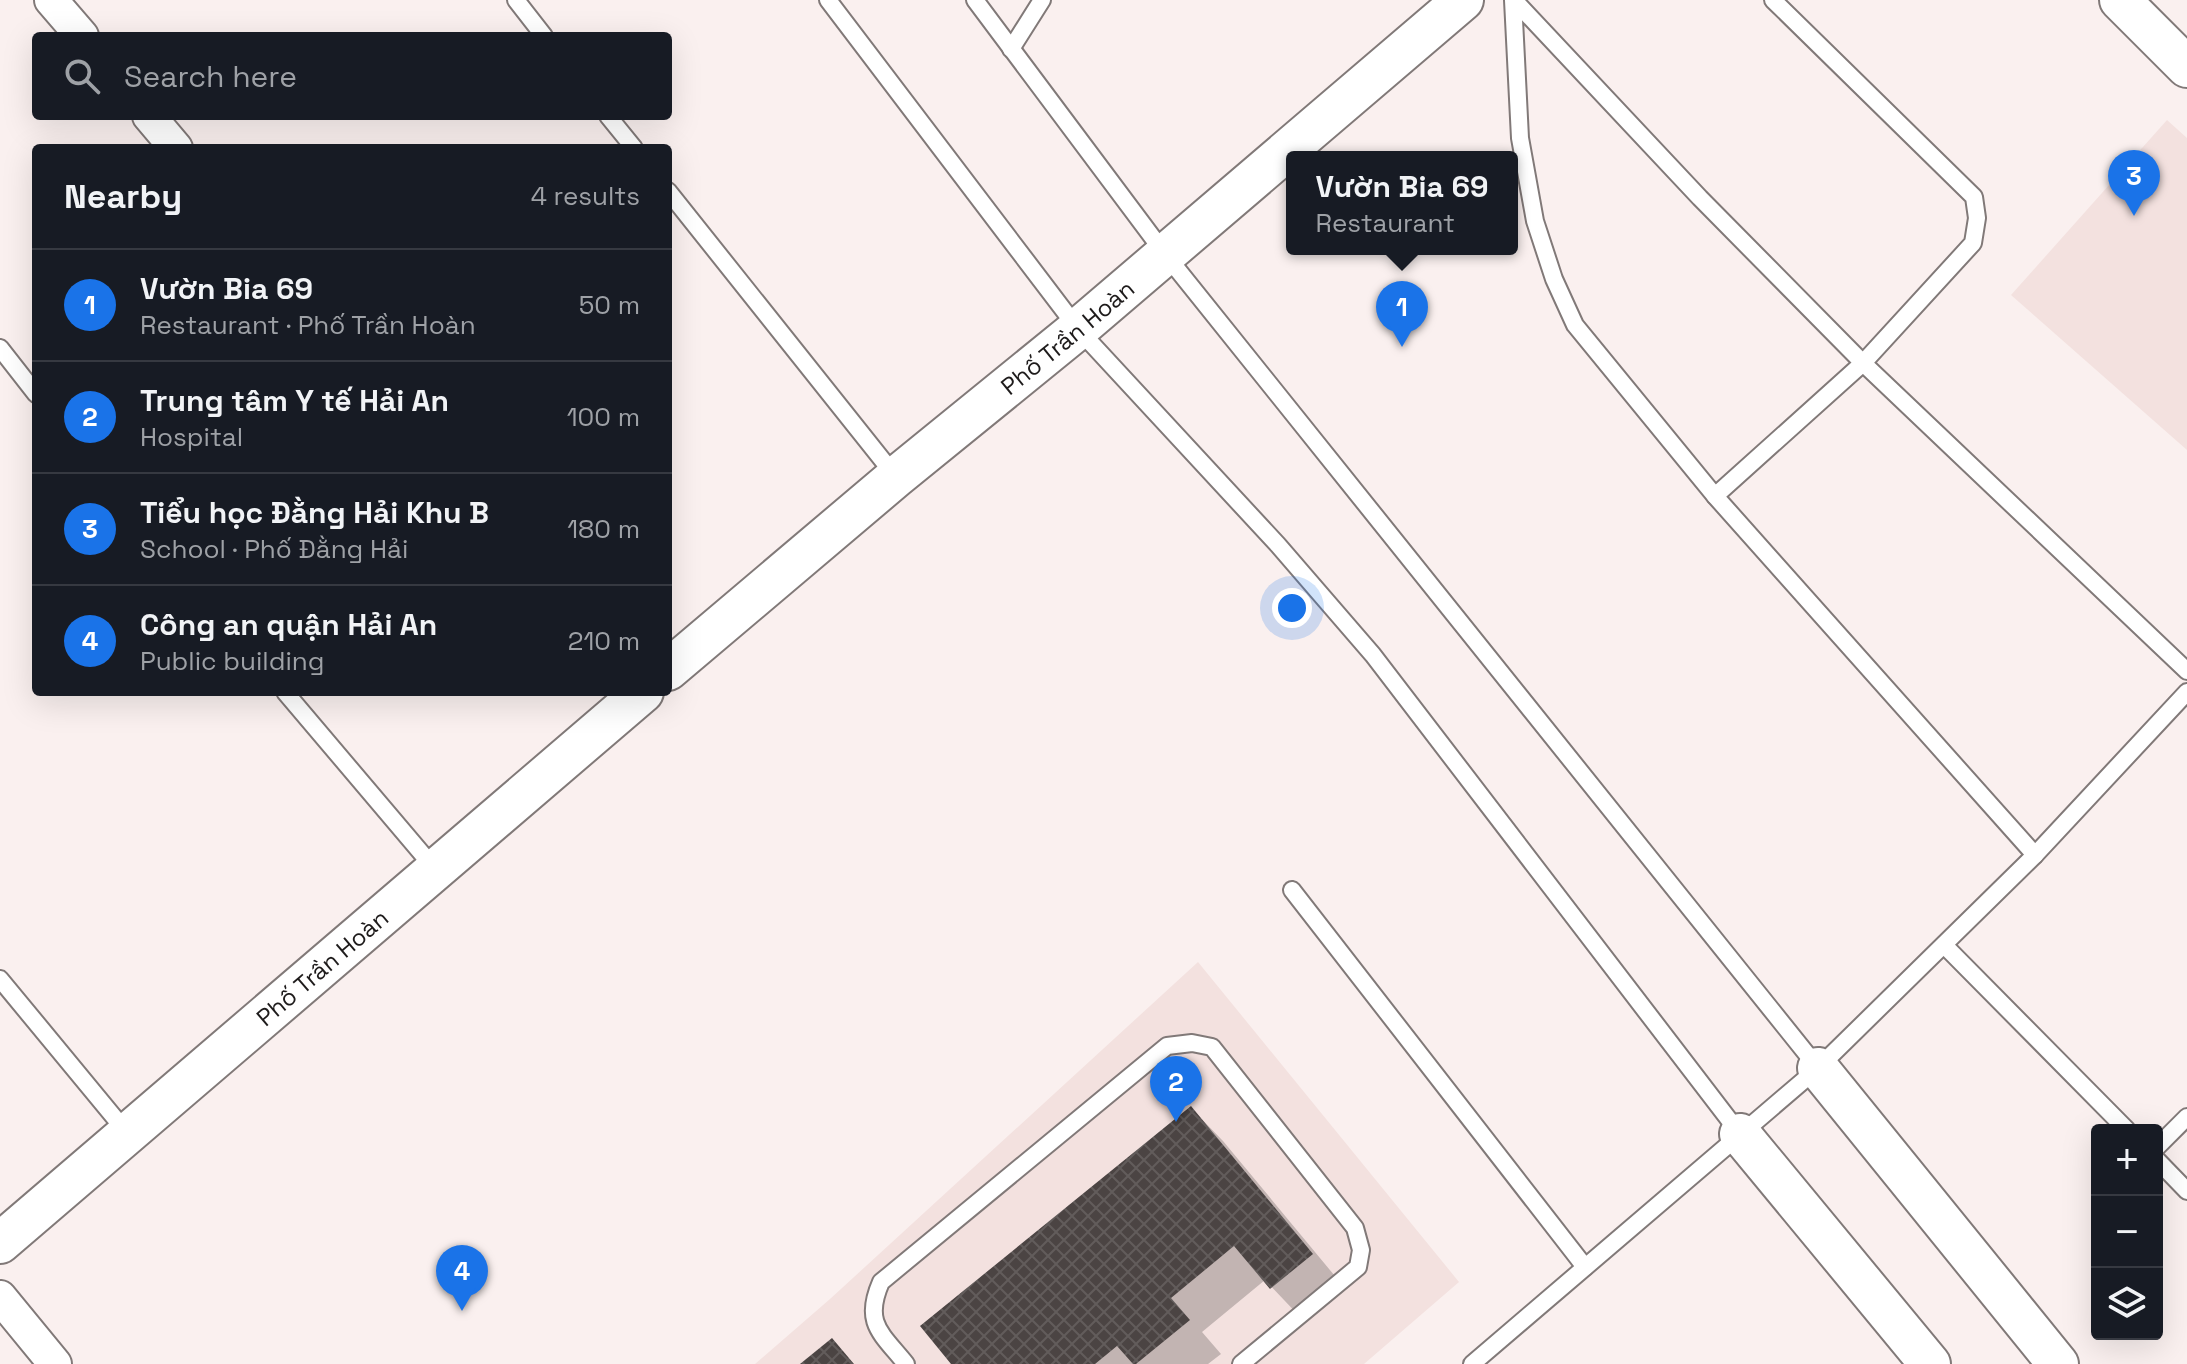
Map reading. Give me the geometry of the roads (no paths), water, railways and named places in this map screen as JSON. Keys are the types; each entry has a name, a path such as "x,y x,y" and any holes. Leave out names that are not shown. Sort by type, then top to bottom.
{"street":[{"path":"51,0 79,32"},
{"path":"2120,0 2187,67"},
{"name":"Phố Trần Hoàn","path":"672,667 896,477 1078,329 1452,4"},
{"path":"152,120 173,144"},
{"name":"Phố Trần Hoàn","path":"0,1243 635,696"},
{"path":"1818,1068 2058,1364"},
{"path":"1740,1134 1930,1364"},
{"path":"0,1297 55,1364"}],"lane":[{"path":"516,0 541,32"},
{"path":"828,0 1078,329 1278,545 1373,655 1740,1134"},
{"path":"975,0 1165,254 1818,1068"},
{"path":"1011,49 1042,0"},
{"path":"1514,0 1700,198 1863,363 2187,671"},
{"path":"1514,0 1520,138 1535,221 1554,279 1575,325 1715,496 2035,855"},
{"path":"1715,496 1863,363 1973,243 1977,218 1974,197 1773,0"},
{"path":"611,120 631,144"},
{"path":"672,196 896,477"},
{"path":"0,348 32,389"},
{"path":"1472,1364 1818,1068 2035,855 2187,692"},
{"path":"288,696 435,869"},
{"path":"1292,890 1585,1267"},
{"path":"1944,945 2121,1124"},
{"path":"0,979 128,1134"},
{"path":"906,1364 877,1329 871,1304 881,1282 1167,1046 1192,1043 1212,1047 1355,1228 1361,1250 1358,1267 1241,1364"},
{"path":"2163,1141 2187,1117"},
{"path":"2163,1166 2187,1191"}],"place":[{"name":"Tiểu học Đằng Hải Khu B","path":"2134,216"},
{"name":"Vườn Bia 69","path":"1402,347"},
{"name":"Trung tâm Y tế Hải An","path":"1176,1122"},
{"name":"Công an quận Hải An","path":"462,1311"}]}
